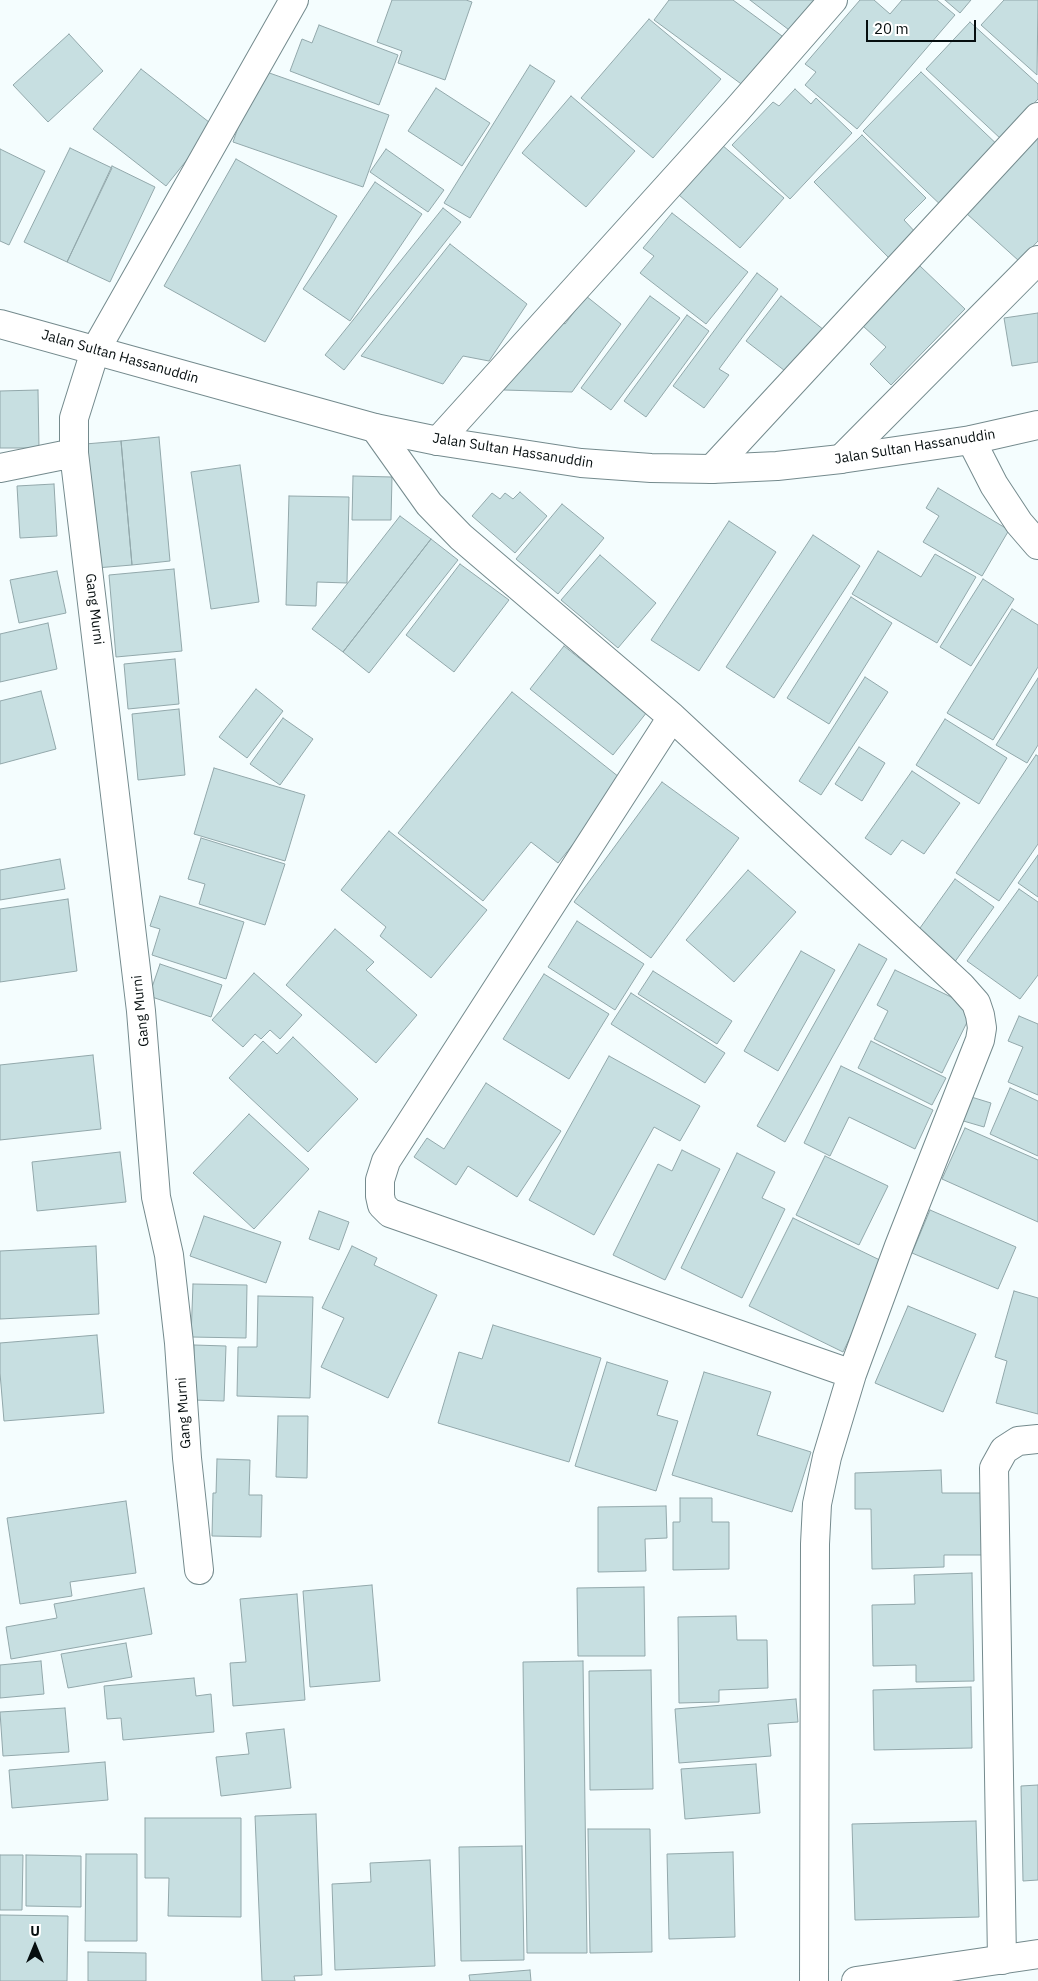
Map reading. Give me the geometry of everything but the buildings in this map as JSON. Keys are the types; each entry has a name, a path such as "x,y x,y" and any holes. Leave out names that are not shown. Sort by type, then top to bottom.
{"street":[{"name":"Gang Murni","path":"199,1570 187,1458 179,1343 169,1255 156,1197 142,1012 74,453 74,418 94,351 294,0"},
{"path":"438,440 737,110 833,0"},
{"path":"712,469 1038,117"},
{"path":"841,459 1038,260"},
{"name":"Jalan Sultan Hassanuddin","path":"0,324 375,428 581,463 651,468 712,469 777,466 841,459 971,440 1038,425"},
{"path":"375,428 429,504 461,537 672,717 962,986 976,1003 980,1015 982,1028 980,1040 899,1246 852,1374 825,1466 817,1504 815,1544 814,1981"},
{"path":"971,440 994,485 1019,523 1038,545"},
{"path":"0,468 74,453"},
{"path":"672,717 386,1161 380,1180 382,1205 390,1213 852,1374"},
{"path":"1002,1960 994,1468 1004,1450 1018,1441 1038,1439"},
{"path":"856,1981 1038,1954"}]}
